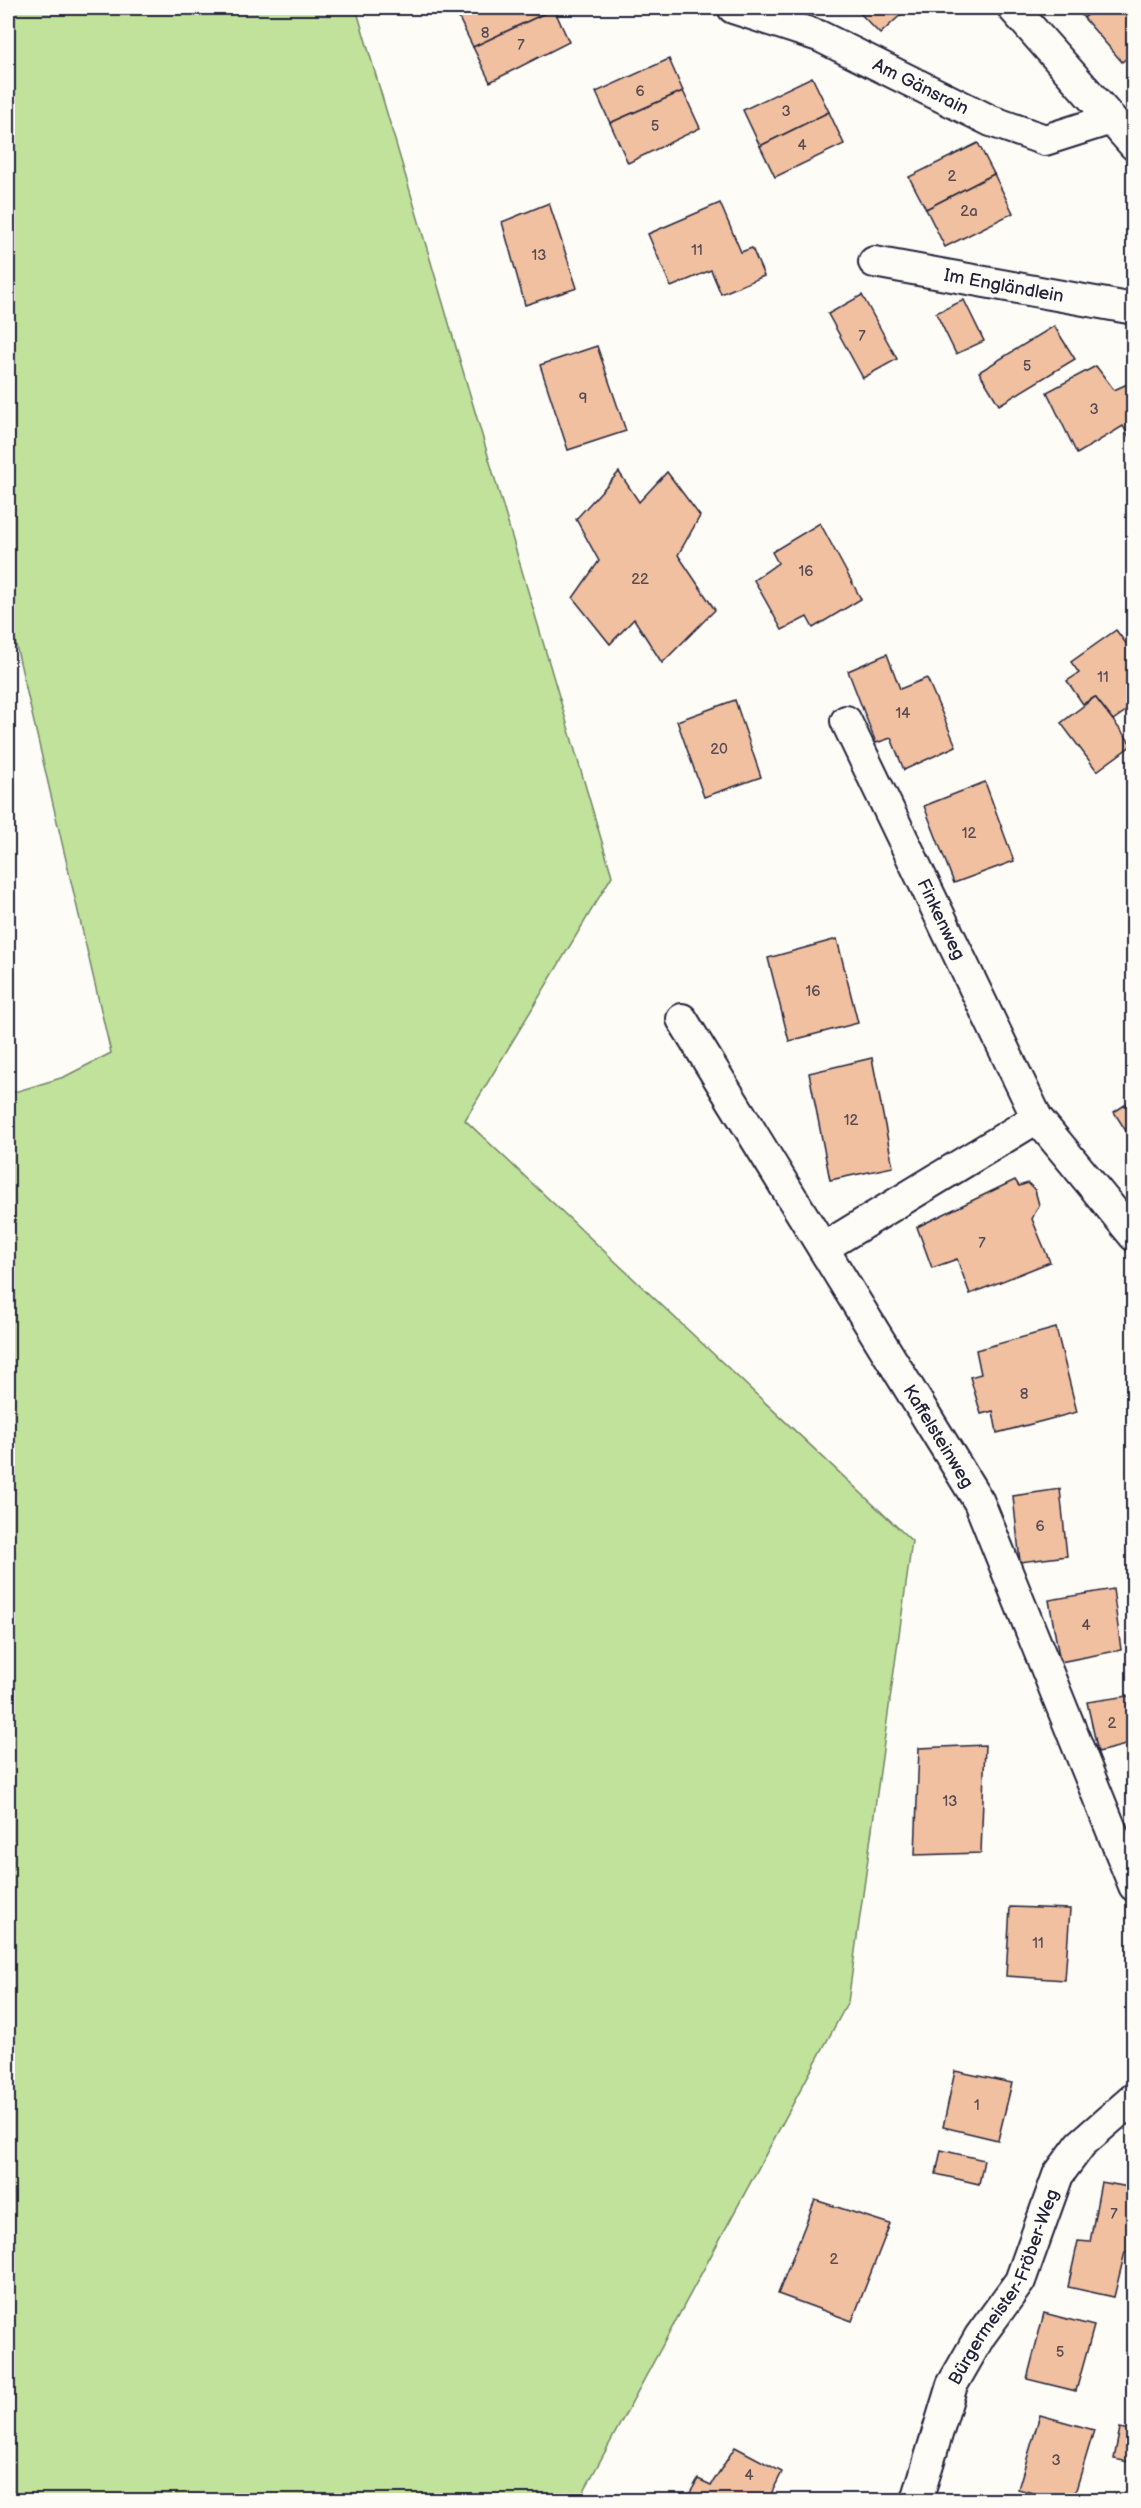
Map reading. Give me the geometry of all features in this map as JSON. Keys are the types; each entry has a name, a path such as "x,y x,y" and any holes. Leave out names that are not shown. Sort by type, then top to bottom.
{"street":[{"name":"Am Gänsrain","path":"733,8 819,36 991,121 1045,140 1111,119"},
{"path":"1013,8 1134,145"},
{"name":"Im Engländlein","path":"874,262 1134,309"},
{"name":"Finkenweg","path":"846,722 1038,1118 1134,1236"},
{"name":"Kaffelsteinweg","path":"682,1019 979,1502 1134,1886"},
{"path":"823,1248 1038,1118"},
{"name":"Bürgermeister-Fröber-Weg","path":"917,2500 952,2385 980,2336 1020,2281 1058,2175 1081,2144 1134,2097"}],"green space":[{"path":"8,8 356,8 612,876 465,1120 912,1541 848,2002 579,2500 8,2500 8,1094 64,1077 111,1053 8,611 10,288 8,276"}],"building":[{"path":"481,8 554,9 473,47 459,18"},
{"path":"855,8 908,8 880,34"},
{"path":"1075,8 1095,8 1084,18"},
{"path":"1096,8 1134,8 1134,52 1122,62 1084,18"},
{"path":"554,9 569,42 490,82 473,47"},
{"path":"669,59 683,91 610,123 596,92"},
{"path":"812,77 829,112 760,146 743,110"},
{"path":"683,91 700,128 628,163 610,123"},
{"path":"829,112 844,144 775,177 760,146"},
{"path":"978,143 994,174 926,209 909,177"},
{"path":"994,174 1013,213 945,247 926,209"},
{"path":"549,203 577,288 525,305 502,222"},
{"path":"720,203 741,252 752,248 764,276 721,294 711,270 671,287 648,234"},
{"path":"862,295 897,359 863,378 828,314"},
{"path":"964,300 984,341 956,354 936,313"},
{"path":"1054,326 1075,359 999,405 979,372"},
{"path":"597,346 626,431 568,450 540,365"},
{"path":"1096,366 1114,390 1134,381 1134,446 1123,426 1077,454 1047,392"},
{"path":"619,472 639,502 667,472 700,516 678,555 715,610 662,663 634,619 610,644 573,598 599,561 576,519"},
{"path":"820,523 861,599 813,628 807,617 782,630 754,580 778,563 772,552"},
{"path":"1116,630 1134,654 1134,705 1113,720 1095,697 1083,704 1067,681 1079,673 1071,662"},
{"path":"887,654 900,689 927,678 956,746 904,770 891,738 876,743 848,671"},
{"path":"1095,697 1132,745 1097,771 1061,723"},
{"path":"735,700 761,777 704,797 677,721"},
{"path":"985,782 1014,861 954,883 924,806"},
{"path":"837,939 858,1023 789,1041 768,958"},
{"path":"872,1058 893,1167 830,1180 809,1073"},
{"path":"1134,1099 1134,1144 1114,1112"},
{"path":"1015,1180 1019,1186 1028,1183 1035,1190 1039,1205 1032,1219 1050,1262 970,1294 957,1259 932,1268 917,1227"},
{"path":"1056,1328 1077,1412 997,1433 993,1411 981,1414 970,1377 981,1374 976,1350"},
{"path":"1060,1489 1067,1556 1020,1562 1013,1496"},
{"path":"1113,1589 1121,1650 1060,1662 1049,1600"},
{"path":"1134,1695 1134,1743 1098,1752 1087,1702"},
{"path":"985,1745 981,1853 915,1855 919,1748"},
{"path":"1010,1907 1070,1909 1065,1980 1006,1976"},
{"path":"955,2071 1012,2083 998,2140 943,2127"},
{"path":"941,2150 984,2160 979,2184 936,2174"},
{"path":"1101,2182 1134,2188 1134,2254 1125,2252 1114,2297 1068,2287 1078,2241 1090,2242"},
{"path":"815,2200 890,2224 852,2321 778,2294"},
{"path":"1044,2313 1094,2326 1076,2391 1027,2379"},
{"path":"1040,2415 1094,2430 1073,2500 1059,2500 1018,2489"},
{"path":"1120,2428 1134,2431 1134,2463 1114,2459"},
{"path":"735,2447 782,2472 768,2500 686,2500 698,2479 711,2485"}]}
